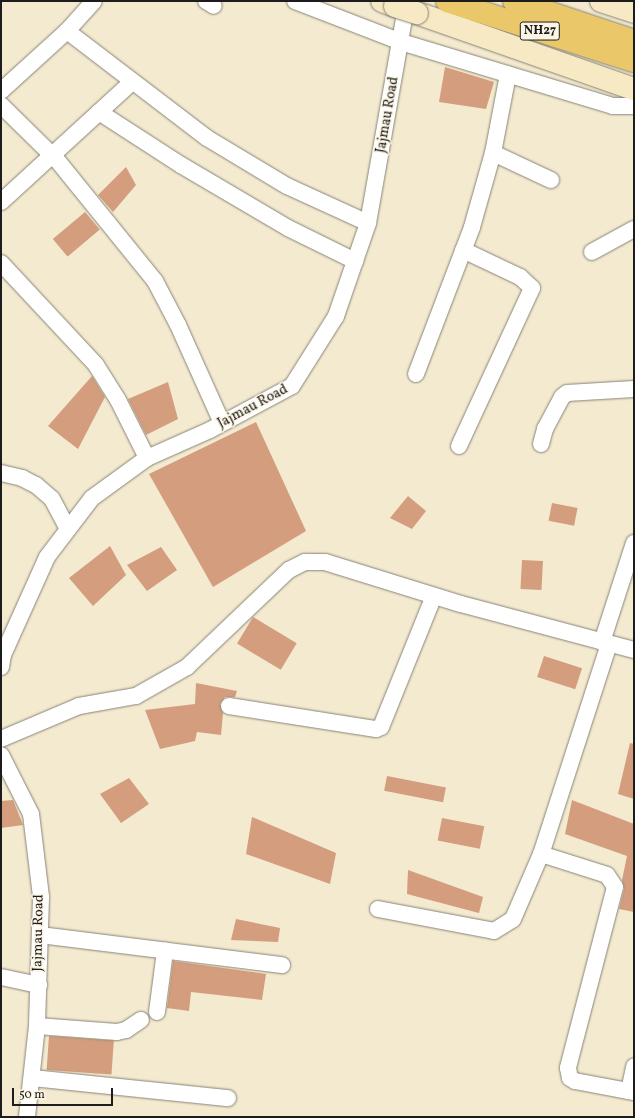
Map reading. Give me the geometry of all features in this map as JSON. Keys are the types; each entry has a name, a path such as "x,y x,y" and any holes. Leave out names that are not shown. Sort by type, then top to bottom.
{"highway":[{"name":"NH27","path":"447,1 634,61"},
{"name":"NH27","path":"514,1 634,40"}],"main road":[{"path":"602,1 628,7"},
{"path":"400,5 634,89"}],"street":[{"path":"1,91 67,31 94,1"},
{"path":"295,1 401,42 613,106 634,106"},
{"name":"Jajmau Road","path":"1,668 6,650 47,557 92,498 147,458 222,424 292,386 336,316 368,223 401,42 400,5"},
{"path":"67,31 207,138 287,186 368,223"},
{"path":"416,374 463,250 493,153 508,74"},
{"path":"1,202 132,82"},
{"path":"1,105 52,155 155,281 178,325 222,424"},
{"path":"99,112 181,165 288,228 355,261"},
{"path":"493,153 551,180"},
{"path":"592,252 634,229"},
{"path":"459,446 532,288 520,277 463,250"},
{"path":"1,264 96,365 118,400 147,458"},
{"path":"541,444 545,429 562,396 567,393 634,389"},
{"path":"1,473 22,478 36,485 52,499 68,529"},
{"path":"378,909 494,931 513,919 542,854 634,544"},
{"path":"1,739 79,706 136,696 187,667 289,570 306,562 325,562 434,596 634,650"},
{"path":"229,706 376,729 381,727 434,596"},
{"name":"Jajmau Road","path":"1,756 31,814 42,898 37,1026 33,1078 27,1117"},
{"path":"542,854 607,875 615,887 568,1068 570,1078 575,1081 631,1092 634,1067"},
{"path":"40,935 282,965"},
{"path":"157,1012 165,951"},
{"path":"1,977 38,985"},
{"path":"37,1026 118,1032 126,1030 141,1020"},
{"path":"33,1078 228,1098"}],"building":[{"path":"445,67 494,82 486,109 439,102"},
{"path":"126,167 136,185 113,212 98,195"},
{"path":"85,212 100,230 68,257 53,239"},
{"path":"92,376 105,397 78,449 48,426"},
{"path":"168,382 178,419 146,435 128,399"},
{"path":"256,422 306,531 213,587 149,474"},
{"path":"408,496 426,511 412,529 390,518"},
{"path":"552,503 578,508 574,526 549,521"},
{"path":"110,546 126,575 93,606 69,578"},
{"path":"161,547 177,570 147,591 127,565"},
{"path":"522,560 543,561 541,590 520,589"},
{"path":"253,617 297,643 281,670 237,644"},
{"path":"544,656 582,668 575,689 537,677"},
{"path":"196,683 237,691 235,697 225,697 220,704 223,713 221,735 197,732 195,741 160,749 145,710 195,704"},
{"path":"630,743 634,744 634,799 618,794"},
{"path":"387,776 446,787 443,802 384,791"},
{"path":"129,778 149,804 121,823 100,794"},
{"path":"13,800 23,825 1,828 1,801"},
{"path":"572,800 634,824 634,912 619,909 624,889 622,880 627,856 565,834"},
{"path":"252,817 336,853 330,884 246,854"},
{"path":"442,818 484,826 480,849 438,841"},
{"path":"408,870 483,897 479,913 407,894"},
{"path":"236,919 280,928 278,942 231,940"},
{"path":"173,961 266,974 262,1000 191,992 189,1011 167,1008"},
{"path":"49,1036 114,1041 111,1074 47,1070"}]}
